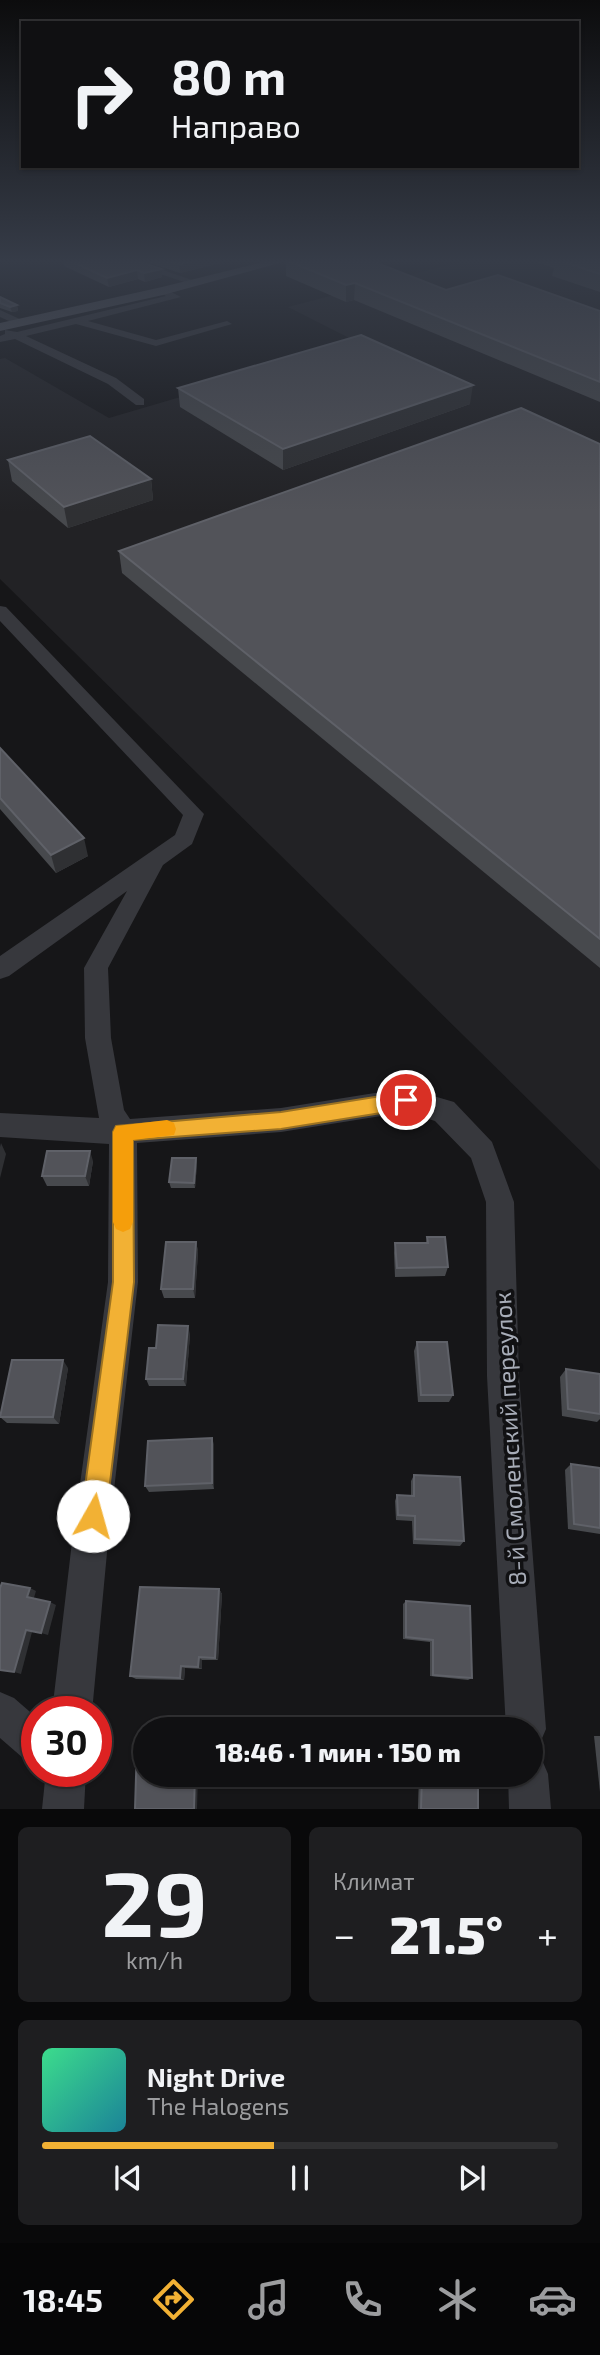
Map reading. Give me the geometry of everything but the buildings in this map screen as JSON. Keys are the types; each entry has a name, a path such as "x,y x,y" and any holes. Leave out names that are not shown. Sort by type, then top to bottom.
{"street":[{"path":"43,343 112,381 140,402"},
{"path":"0,611 194,814 184,839 0,969"},
{"path":"0,638 22,635"},
{"path":"74,1696 123,1282 123,1132 110,1114 100,1051 96,968 155,860"},
{"name":"8-й Смоленский переулок","path":"123,1132 281,1121 406,1100 444,1111 482,1151 500,1202 503,1376 525,1717"},
{"path":"0,1125 123,1132"},
{"path":"0,1712 21,1730"},
{"path":"63,1809 65,1787"},
{"path":"529,1787 530,1809"}],"shaded area":[{"path":"600,343 600,1170 0,579 0,359 5,358 109,418 361,344"}],"slow traffic":[{"path":"123,1222 123,1132 167,1129"}],"route":[{"path":"93,1516 123,1282 123,1132 281,1121 406,1100"}]}
